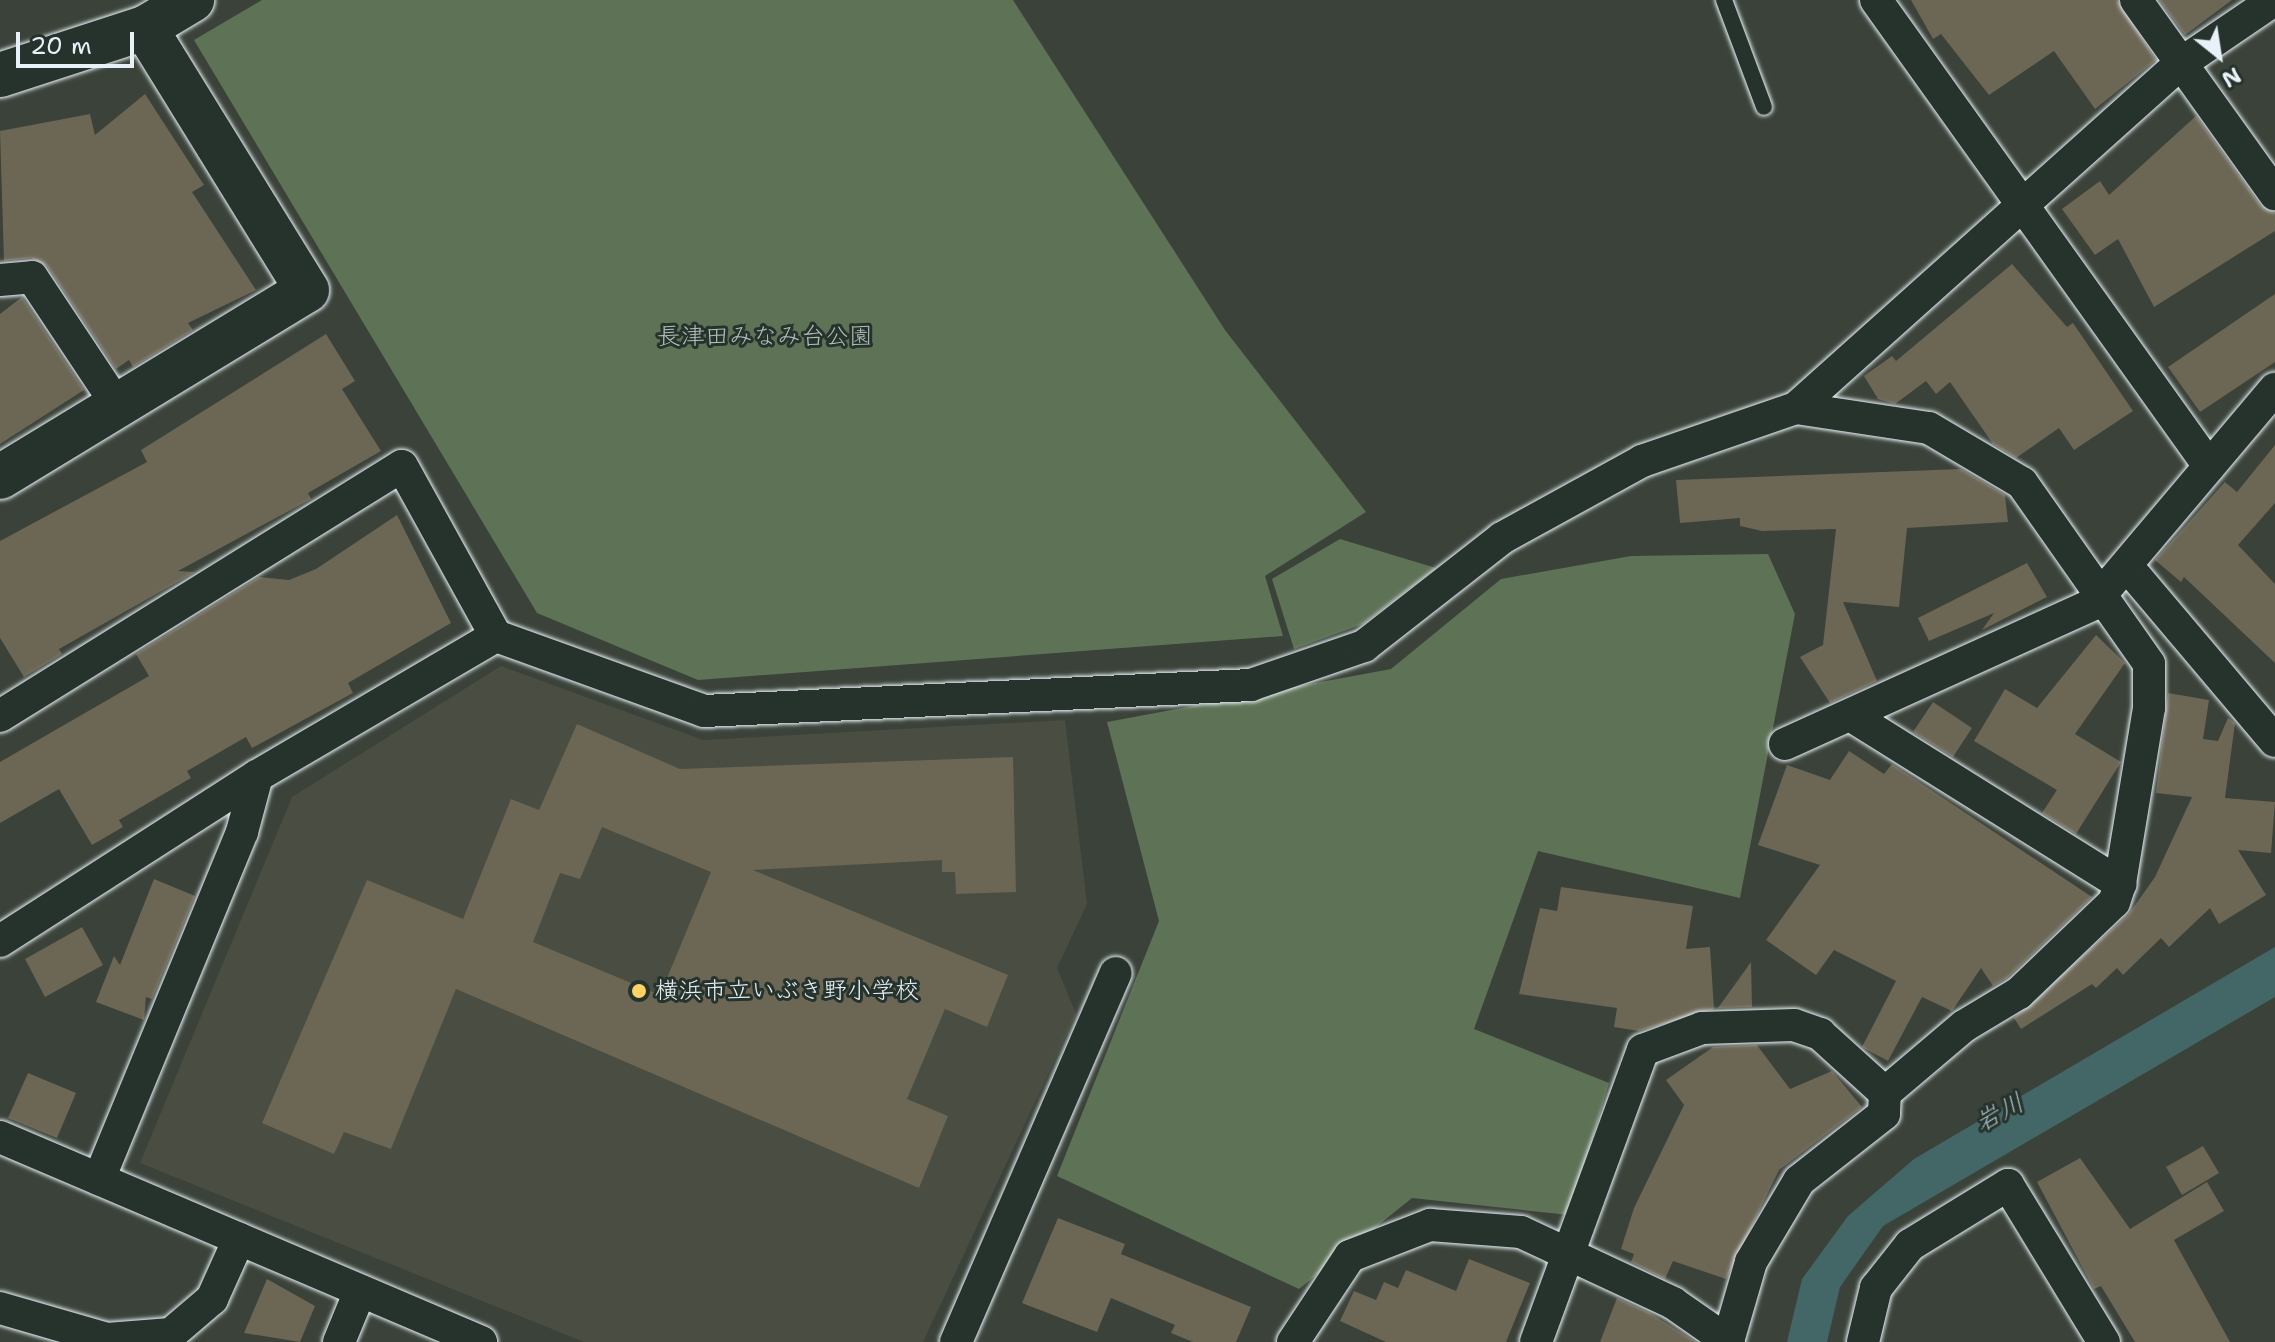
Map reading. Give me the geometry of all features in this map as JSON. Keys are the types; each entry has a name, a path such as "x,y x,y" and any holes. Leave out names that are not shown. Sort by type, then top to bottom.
{"street":[{"path":"0,75 145,28 192,0"},
{"path":"1876,0 2019,208 2209,466"},
{"path":"2136,0 2275,194"},
{"path":"0,716 402,466 496,636 704,711 1251,685 1364,646 1502,538 1642,461 1796,408 2180,64 2274,0"},
{"path":"0,477 307,290 145,28"},
{"path":"0,280 32,277 117,405"},
{"path":"1785,744 2093,604 2275,389"},
{"path":"1293,1342 1350,1256 1430,1225 1521,1232 1673,1303 1729,1341 1751,1262 1799,1181 1884,1114 1885,1093 1964,1026 2019,993 2114,902 2120,884 2149,708 2149,664 2102,590 2022,483 1929,428 1796,408"},
{"path":"2127,566 2275,741"},
{"path":"0,941 257,776 496,636"},
{"path":"1850,715 2120,884"},
{"path":"99,1179 242,832 257,776"},
{"path":"956,1342 1116,973"},
{"path":"1536,1342 1643,1050 1702,1028 1794,1025 1820,1034 1885,1093"},
{"path":"0,1137 481,1342"},
{"path":"1863,1342 1876,1288 1910,1245 2008,1185 2104,1342"},
{"path":"0,1308 107,1341 171,1334 212,1299 239,1239"},
{"path":"339,1342 360,1291"}],"lane":[{"path":"1724,0 1764,107"}],"shaded area":[{"name":"横浜市立いぶき野小学校","path":"501,666 703,740 1065,720 1087,904 1057,968 1076,1014 923,1342 584,1342 140,1163 292,797"}],"green space":[{"name":"長津田みなみ台公園","path":"262,0 1013,0 1225,330 1366,512 1265,576 1283,636 698,680 537,613 194,40"},
{"path":"1340,539 1436,568 1363,624 1294,649 1272,579"},
{"path":"1768,554 1795,614 1740,898 1538,851 1474,1029 1609,1083 1569,1215 1412,1198 1299,1289 1057,1176 1159,921 1107,722 1391,669 1501,579 1631,556"}],"water":[{"name":"岩川","path":"2275,947 2275,997 1883,1226 1840,1287 1827,1342 1787,1342 1802,1279 1848,1216 1914,1159"}],"building":[{"path":"1911,0 2117,0 2156,60 2095,109 2054,51 1989,95 1941,34 1933,39"},
{"path":"2159,0 2232,0 2185,35"},
{"path":"145,94 204,185 192,192 256,290 188,323 193,330 133,367 129,360 116,369 47,266 31,258 4,261 0,131 90,114 95,135"},
{"path":"2196,116 2260,205 2275,213 2275,231 2154,307 2118,239 2095,255 2062,209 2100,181 2109,195"},
{"path":"2012,264 2067,327 2073,323 2133,411 2074,450 2059,428 2016,458 1993,444 1950,382 1936,394 1926,381 1895,404 1878,399 1864,376 1892,356 1896,361"},
{"path":"2275,294 2275,362 2200,412 2168,367"},
{"path":"22,297 84,390 0,444 0,314"},
{"path":"326,334 355,381 342,389 381,451 308,493 311,499 178,571 195,572 59,649 62,654 24,677 0,638 0,541 147,462 141,450"},
{"path":"2275,445 2275,503 2238,545 2275,584 2275,663 2184,577 2181,582 2155,560 2225,482 2237,492"},
{"path":"1961,469 2005,495 2008,522 1907,528 1899,607 1843,602 1877,681 1830,703 1800,657 1823,645 1836,529 1762,531 1740,526 1740,518 1680,523 1676,480"},
{"path":"397,515 451,623 348,683 353,693 252,748 246,737 187,771 191,778 119,820 123,827 92,845 59,789 0,823 0,762 149,676 136,654 259,577 289,580 316,569"},
{"path":"2027,563 2047,597 1982,630 1994,613 1929,641 1918,618"},
{"path":"2096,635 2125,663 2075,734 2121,762 2076,834 2042,813 2057,790 1974,741 2005,689 2037,708"},
{"path":"2168,693 2209,700 2203,739 2218,741 2228,718 2235,723 2225,798 2275,802 2271,853 2238,850 2266,895 2219,924 2210,908 2169,947 2161,938 2123,975 2117,968 2096,988 2092,984 2021,1029 2014,1018 2128,915 2155,877 2192,797 2156,793"},
{"path":"1933,702 1972,728 1953,757 1913,732"},
{"path":"577,724 680,769 1013,757 1016,892 956,894 955,872 942,872 942,860 753,870 1008,975 987,1027 945,1009 907,1099 948,1116 919,1188 456,989 391,1149 344,1132 334,1154 262,1123 367,880 463,919 511,799 539,810","holes":["602,827 711,872 660,995 533,942 560,873 580,879"]},
{"path":"1849,751 1884,774 1892,764 2092,897 2007,978 1993,986 1981,968 1952,1011 1922,997 1888,1061 1862,1047 1896,981 1834,950 1816,975 1766,940 1820,865 1758,845 1787,765 1830,780"},
{"path":"154,879 195,896 152,999 146,997 144,1020 96,1002 114,956 120,965"},
{"path":"1561,887 1693,906 1686,949 1710,947 1714,1009 1639,1031 1614,1027 1617,1008 1519,994 1540,908 1557,911"},
{"path":"82,927 103,965 45,997 25,959"},
{"path":"1751,962 1752,1007 1718,1008"},
{"path":"1757,1045 1790,1089 1832,1071 1862,1107 1779,1170 1726,1279 1673,1261 1665,1279 1631,1262 1634,1254 1621,1249 1634,1208 1684,1105 1666,1080 1713,1047"},
{"path":"28,1073 76,1093 57,1138 8,1118"},
{"path":"2203,1146 2219,1173 2182,1195 2166,1167"},
{"path":"2080,1158 2130,1229 2207,1182 2224,1211 2174,1240 2230,1342 2135,1342 2101,1286 2094,1289 2037,1182"},
{"path":"1058,1218 1125,1244 1121,1254 1251,1307 1236,1342 1193,1342 1171,1333 1175,1325 1111,1298 1097,1332 1022,1303"},
{"path":"1469,1259 1530,1283 1506,1342 1386,1342 1340,1321 1354,1291 1376,1300 1384,1282 1398,1288 1406,1270 1456,1291"},
{"path":"267,1279 315,1306 300,1342 244,1333"},
{"path":"1617,1298 1650,1313 1696,1342 1600,1342"}],"place":[{"name":"横浜市立いぶき野小学校","path":"639,991"}]}
